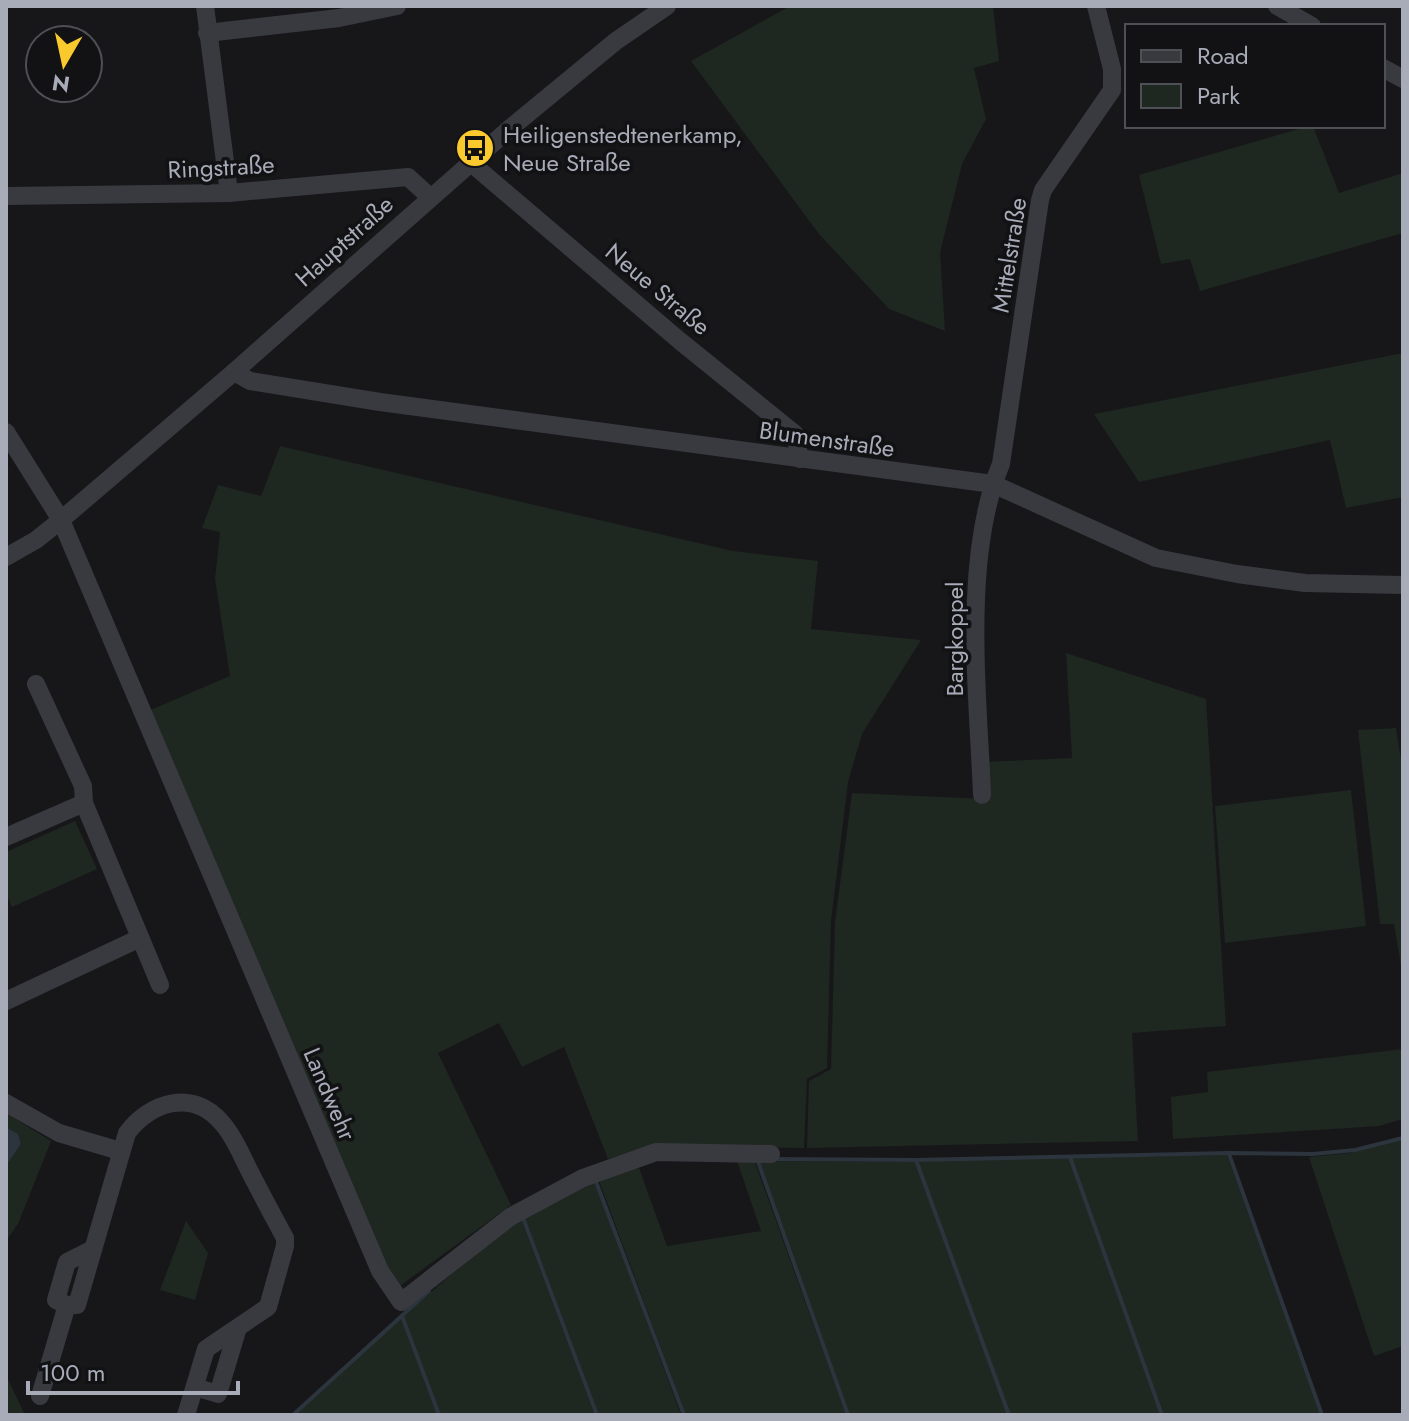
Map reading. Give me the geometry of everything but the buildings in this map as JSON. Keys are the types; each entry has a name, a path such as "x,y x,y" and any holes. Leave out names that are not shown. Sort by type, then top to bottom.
{"street":[{"path":"205,6 229,193"},
{"path":"207,33 339,18 397,6"},
{"name":"Hauptstraße","path":"6,557 36,540 61,520 234,372 430,197 616,41 667,6"},
{"name":"Mittelstraße","path":"993,484 1001,464 1043,190 1112,90 1112,69 1096,6"},
{"path":"1277,6 1308,24"},
{"path":"1385,69 1403,79"},
{"name":"Neue Straße","path":"471,163 680,341 795,434 800,459"},
{"name":"Ringstraße","path":"6,196 229,193 408,177 430,197"},
{"name":"Blumenstraße","path":"234,372 250,381 315,392 993,484 1156,558 1305,583 1403,585"},
{"path":"6,432 61,520"},
{"name":"Bargkoppel","path":"982,795 978,564 993,484"},
{"name":"Landwehr","path":"61,520 380,1271 401,1302 510,1217 583,1178 656,1152 771,1154"},
{"path":"36,684 83,786 84,803 160,985"},
{"path":"6,837 84,803"},
{"path":"6,1001 140,938"},
{"path":"6,1103 59,1133 120,1151"},
{"path":"40,1396 67,1305 77,1305 127,1133 136,1120 161,1105 193,1105 212,1114 225,1127 285,1238 285,1246 268,1307 237,1331 206,1349 186,1415"}],"green space":[{"path":"790,6 993,6 999,61 974,68 986,119 962,164 940,253 945,331 889,309 819,234 691,61"},
{"path":"1302,128 1314,128 1339,193 1403,173 1403,233 1200,291 1190,259 1161,264 1139,175"},
{"path":"1403,353 1403,497 1346,508 1330,440 1139,482 1094,414"},
{"path":"280,446 733,551 818,561 811,629 921,640 862,734 848,782 831,921 827,1068 807,1079 804,1148 655,1146 608,1159 564,1047 522,1067 499,1023 438,1053 511,1205 397,1288 383,1270 148,711 230,676 215,579 220,532 202,528 218,485 261,496"},
{"path":"1066,653 1206,699 1226,1026 1132,1033 1138,1141 807,1148 809,1081 831,1069 835,922 852,793 985,799 982,762 1072,758"},
{"path":"1396,728 1403,772 1403,978 1394,924 1380,924 1358,730"},
{"path":"1351,790 1366,926 1225,943 1215,806"},
{"path":"75,821 97,869 12,907 6,894 6,852"},
{"path":"1403,1049 1403,1119 1379,1126 1173,1139 1171,1097 1208,1092 1207,1072"},
{"path":"6,1113 51,1141 18,1224 6,1241 6,1166 21,1144 18,1134 6,1127"},
{"path":"1403,1140 1403,1346 1374,1356 1309,1157 1351,1153"},
{"path":"735,1155 753,1157 846,1415 686,1415 598,1178 638,1165 667,1246 761,1231"},
{"path":"1227,1155 1320,1415 1164,1415 1072,1158"},
{"path":"1069,1158 1161,1415 1010,1415 917,1161"},
{"path":"758,1161 915,1162 1008,1415 849,1415"},
{"path":"595,1182 681,1415 599,1415 525,1219"},
{"path":"521,1219 595,1415 440,1415 403,1316 509,1225"},
{"path":"186,1221 208,1253 195,1300 160,1290"},
{"path":"401,1318 437,1415 296,1415"},
{"path":"6,1375 25,1415 6,1415"}],"shaded area":[{"path":"6,1127 18,1134 21,1144 6,1166"}],"waterway":[{"path":"774,1159 1313,1154 1355,1150 1403,1138"},
{"path":"1229,1154 1322,1415"},
{"path":"1070,1157 1162,1415"},
{"path":"757,1159 848,1415"},
{"path":"916,1160 1009,1415"},
{"path":"595,1179 684,1415"},
{"path":"523,1218 597,1415"},
{"path":"293,1415 429,1291"},
{"path":"402,1316 439,1415"}],"place":[{"name":"Heiligenstedtenerkamp, Neue Straße","path":"475,148"}]}
